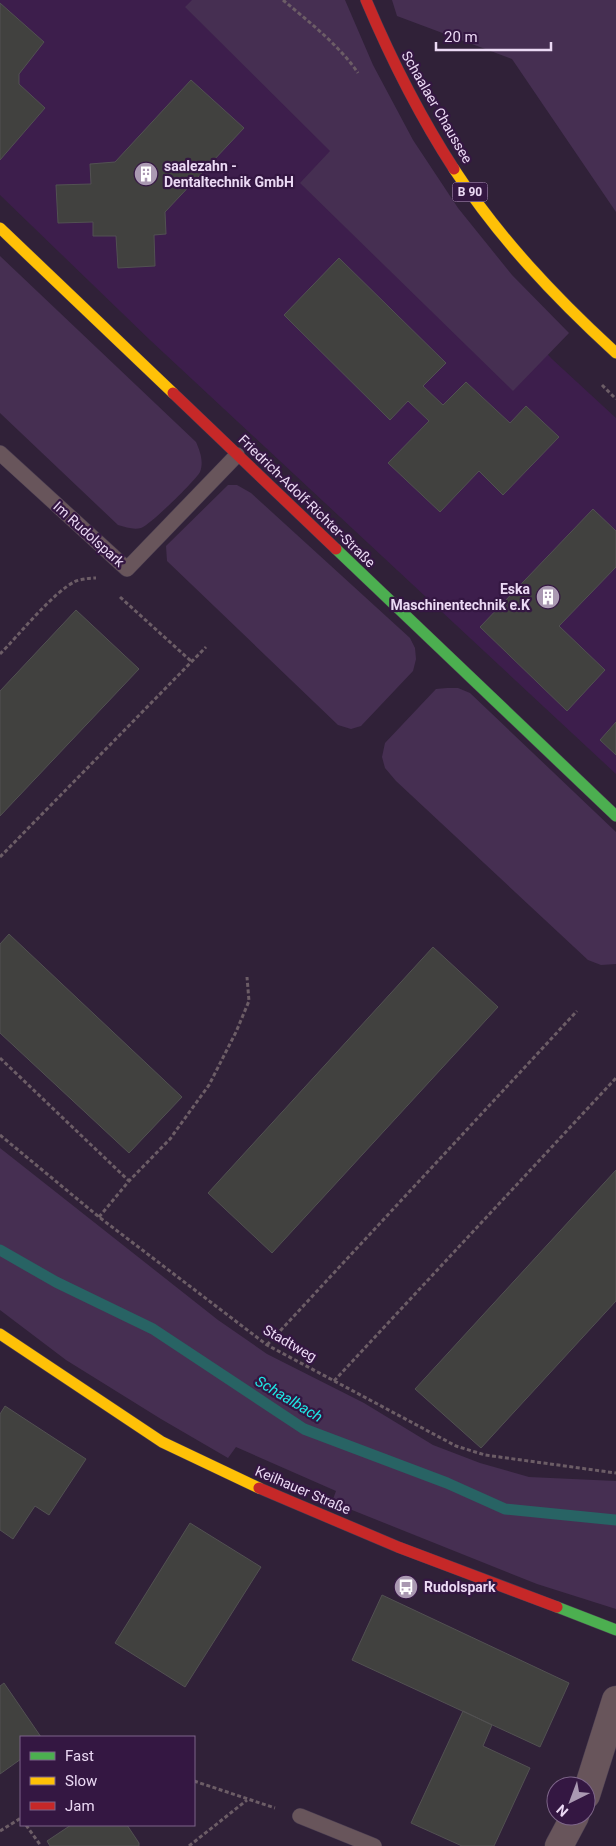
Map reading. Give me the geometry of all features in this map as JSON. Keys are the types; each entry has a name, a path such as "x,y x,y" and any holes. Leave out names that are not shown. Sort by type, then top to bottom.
{"street":[{"name":"Schaalaer Chaussee","path":"366,0 405,88 479,206 540,279 616,354"},
{"name":"Friedrich-Adolf-Richter-Straße","path":"0,228 616,816"},
{"name":"Keilhauer Straße","path":"0,1334 170,1446 245,1482 398,1547 616,1630"},
{"path":"592,1776 616,1700"},
{"path":"559,1846 570,1826"}],"lane":[{"name":"Im Rudolspark","path":"0,453 127,569 237,455"},
{"path":"300,1816 374,1846"}],"path":[{"path":"0,654 63,590 85,579 96,578 101,581"},
{"path":"118,595 192,662"},
{"path":"0,857 206,647"},
{"path":"99,1217 129,1181 170,1139 209,1085 236,1032 249,1001 247,977"},
{"path":"267,1345 577,1011"},
{"path":"0,1058 129,1181"},
{"path":"334,1381 616,1078"},
{"name":"Stadtweg","path":"0,1136 99,1217 267,1345 456,1446 485,1455 616,1473"},
{"path":"195,1781 300,1816"},
{"path":"189,1846 248,1800"},
{"path":"0,1832 20,1819"},
{"path":"27,1826 41,1846"}],"shaded area":[{"path":"0,0 227,0 435,237 552,359 616,418 616,774 150,340 0,195"},
{"path":"192,0 345,0 373,65 413,140 458,208 512,275 569,333 513,391 300,183 330,151 185,7"},
{"path":"392,0 616,0 616,212 512,59 397,16"},
{"path":"0,256 196,442 202,460 200,472 172,502 153,520 141,528 118,525 0,413"},
{"path":"228,485 237,485 251,493 410,638 415,648 416,659 413,671 361,726 351,729 338,725 167,561 166,546"},
{"path":"458,688 470,693 616,832 616,964 601,965 588,960 396,781 385,768 382,757 385,743 436,689"},
{"path":"0,1148 218,1320 267,1354 364,1403 433,1445 480,1463 529,1477 616,1481 616,1609 537,1584 332,1502 336,1491 236,1447 228,1458 66,1360 0,1310"}],"building":[{"path":"0,3 44,42 19,74 19,84 45,108 0,160"},
{"name":"saalezahn - Dentaltechnik GmbH","path":"191,80 244,128 165,212 166,234 154,235 155,266 118,268 116,236 93,236 93,222 58,223 56,185 91,184 90,164 115,162"},
{"path":"339,258 446,363 423,386 443,405 466,382 510,423 526,406 559,437 503,495 479,471 440,512 388,463 429,421 408,401 390,420 284,315"},
{"name":"Eska Maschinentechnik e.K","path":"593,509 616,531 616,567 559,626 605,670 567,711 480,627"},
{"path":"76,610 139,669 0,816 0,691"},
{"path":"616,722 616,755 600,740"},
{"path":"9,934 182,1097 129,1153 0,1033 0,944"},
{"path":"433,947 498,1007 272,1253 208,1193"},
{"path":"616,1170 616,1301 481,1448 415,1389"},
{"path":"5,1406 86,1459 49,1515 35,1506 13,1539 0,1530 0,1414"},
{"path":"190,1523 261,1567 185,1687 115,1643"},
{"path":"382,1595 569,1683 540,1747 352,1660"},
{"path":"4,1683 40,1736 20,1736 20,1760 0,1774 0,1686"},
{"path":"463,1711 492,1725 483,1746 530,1768 494,1846 462,1846 411,1823"},
{"path":"70,1826 128,1826 139,1846 50,1846 47,1841"}],"waterway":[{"name":"Schaalbach","path":"0,1250 56,1282 153,1329 304,1429 447,1483 505,1509 616,1520"}],"traffic: fast":[{"path":"336,549 616,816"},
{"path":"557,1607 616,1630"}],"traffic: slow":[{"path":"454,169 490,219 529,266 616,353"},
{"path":"0,228 173,393"},
{"path":"0,1334 162,1442 259,1488"}],"traffic: jam":[{"path":"366,0 406,86 454,169"},
{"path":"173,393 336,549"},
{"path":"259,1488 398,1547 557,1607"}],"place":[{"name":"saalezahn - Dentaltechnik GmbH","path":"146,174"},
{"name":"Eska Maschinentechnik e.K","path":"548,597"},
{"name":"Rudolspark","path":"406,1587"}]}
